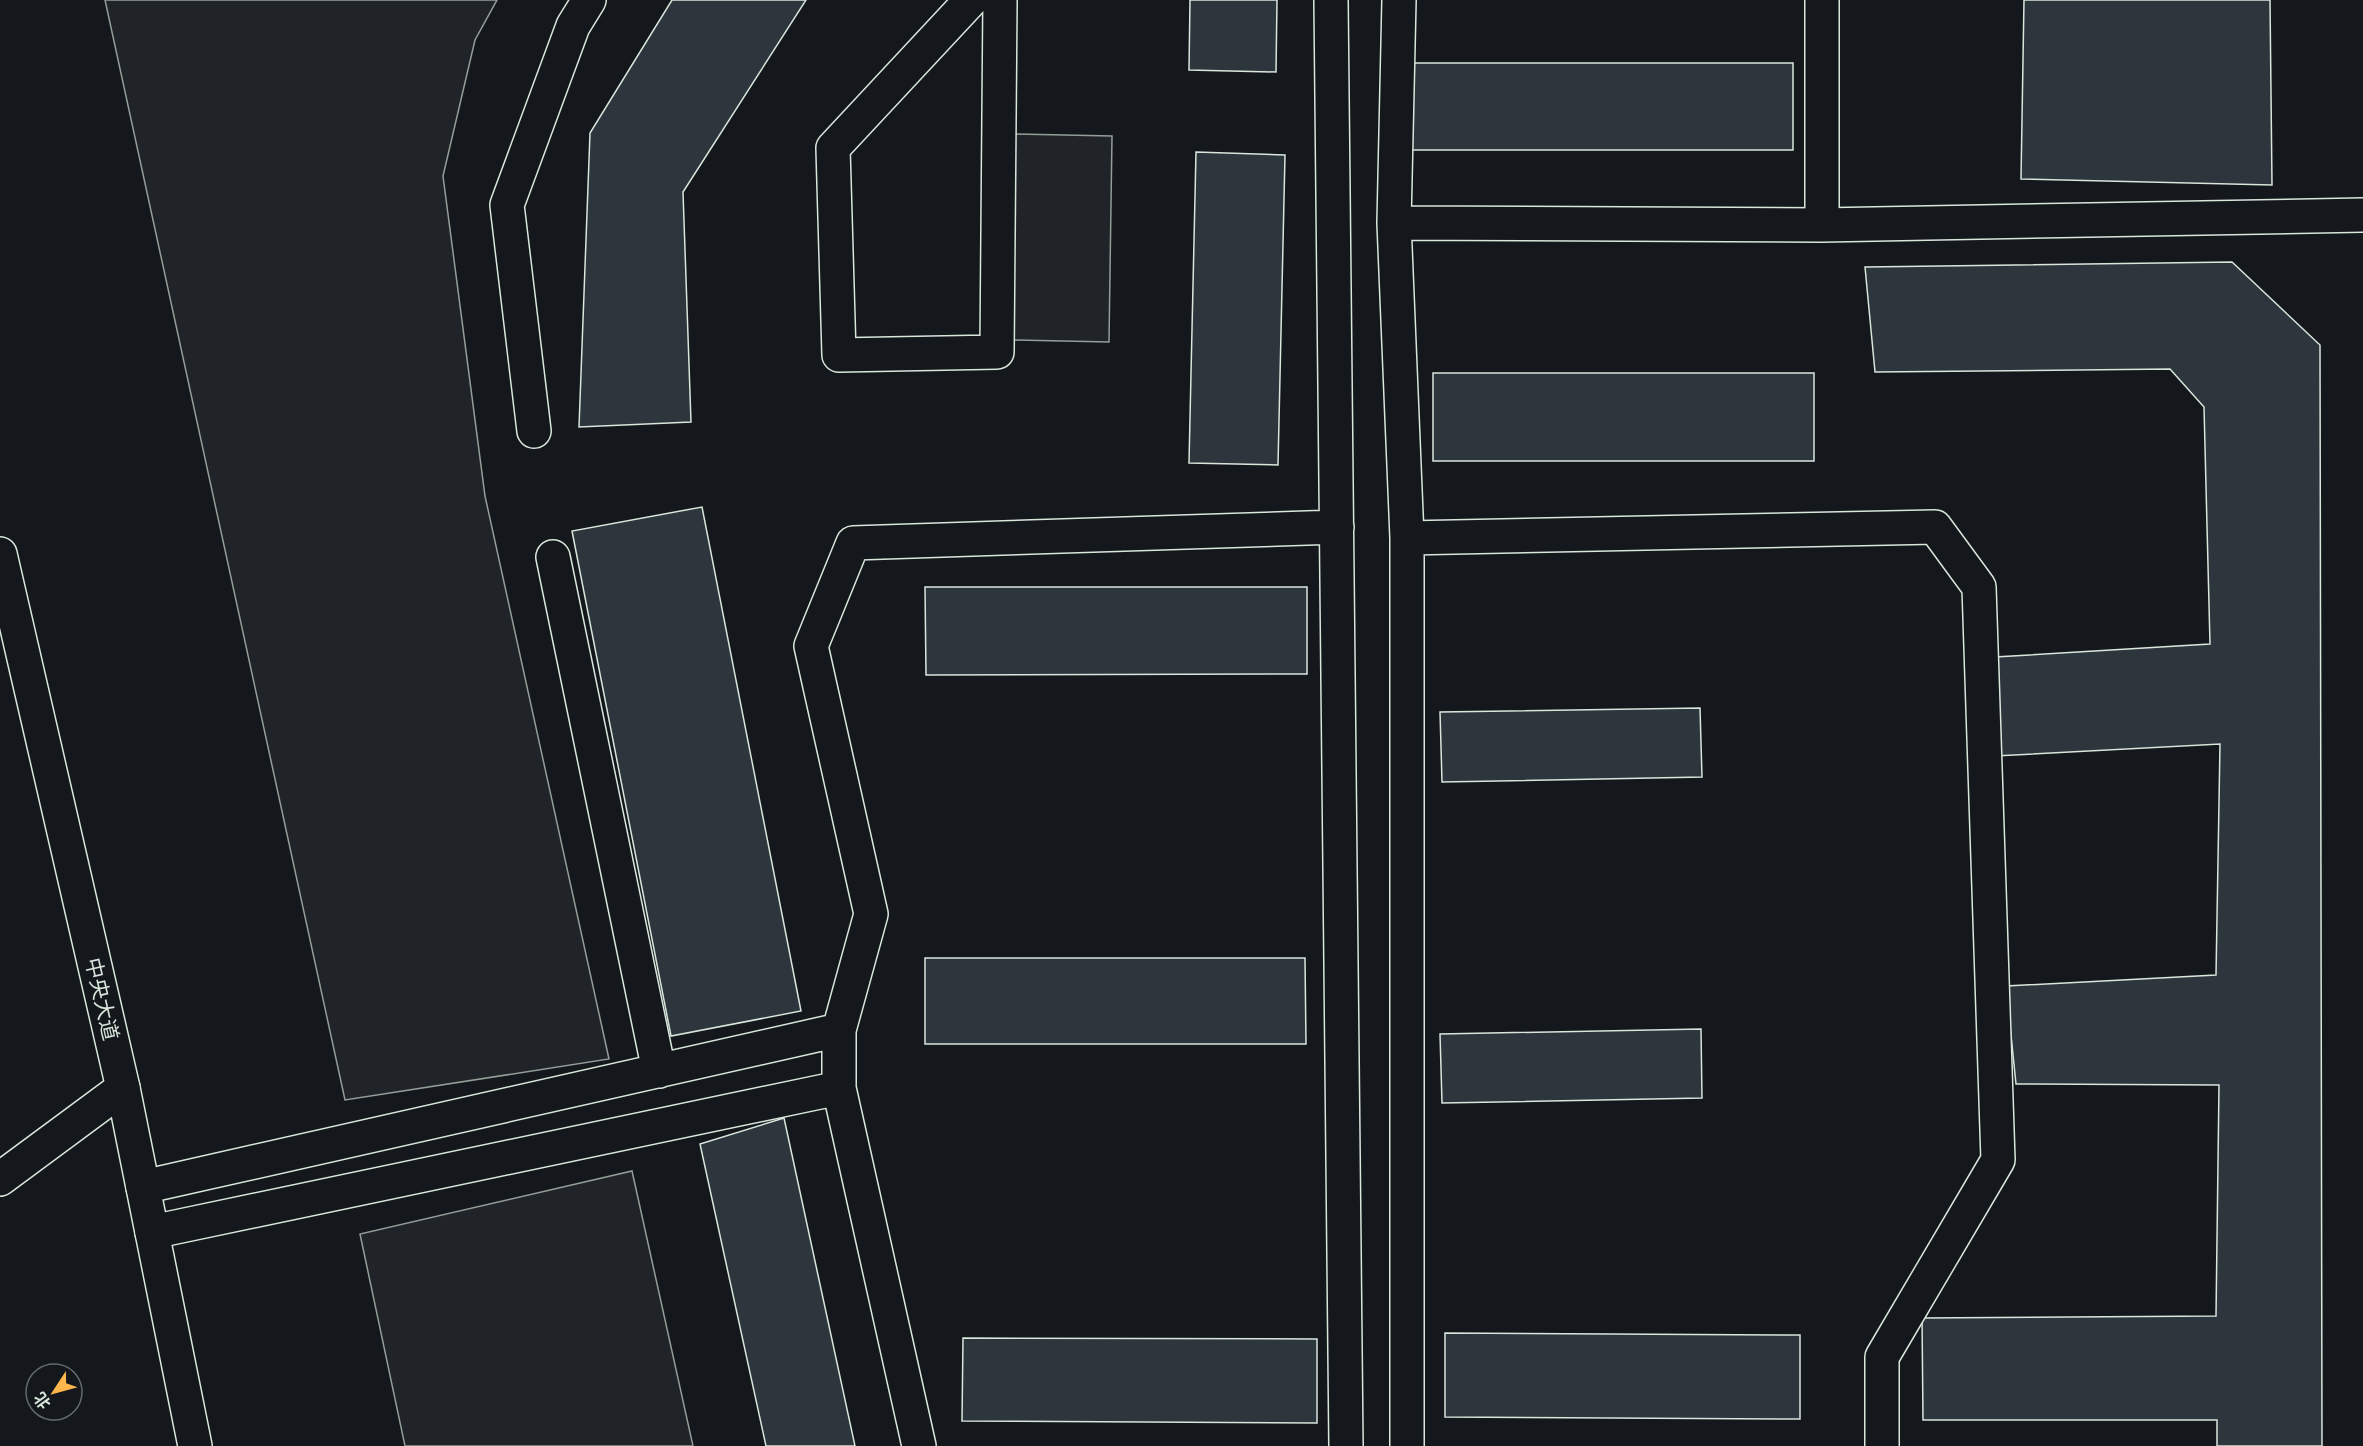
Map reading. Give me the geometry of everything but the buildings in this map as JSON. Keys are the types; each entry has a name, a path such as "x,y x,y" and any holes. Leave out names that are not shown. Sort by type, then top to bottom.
{"street":[{"path":"534,431 507,205 573,26 589,0"},
{"path":"971,0 833,148 839,355 997,352 1000,0"},
{"path":"1331,0 1346,1446"},
{"path":"1399,0 1394,223 1407,538 1407,1446"},
{"path":"1822,0 1822,225"},
{"path":"1394,223 1822,225 2363,215"},
{"path":"919,1446 839,1088 838,1030 871,914 811,646 853,543 1337,527"},
{"path":"1407,538 1935,527 1979,587 1998,1160 1882,1357 1882,1446"},
{"name":"中央大道","path":"0,554 123,1088 195,1446"},
{"path":"553,557 659,1071"},
{"path":"143,1187 838,1030"},
{"path":"0,1179 123,1088"},
{"path":"152,1232 839,1088"}],"shaded area":[{"path":"105,0 497,0 475,40 443,176 485,496 609,1059 345,1100"},
{"path":"1015,134 1112,136 1109,342 1011,340"},
{"path":"632,1171 693,1446 405,1446 360,1234"}]}
